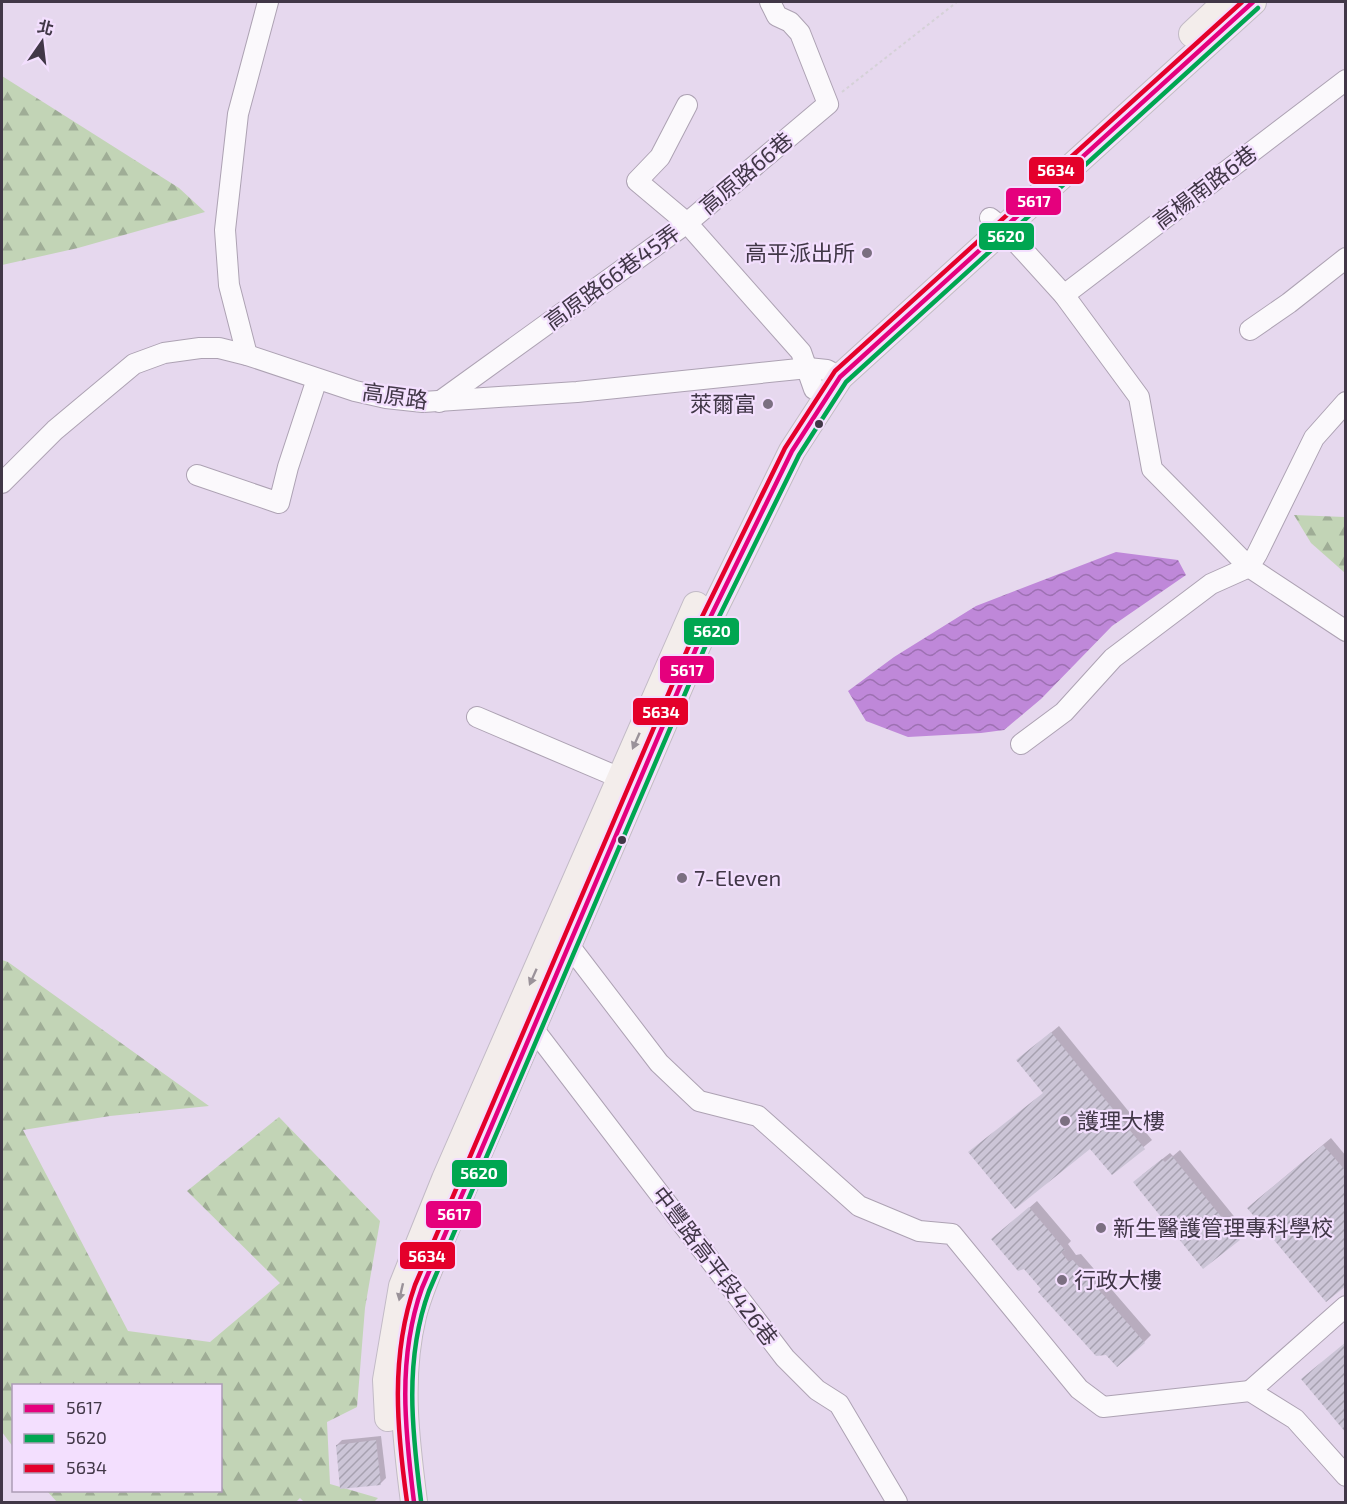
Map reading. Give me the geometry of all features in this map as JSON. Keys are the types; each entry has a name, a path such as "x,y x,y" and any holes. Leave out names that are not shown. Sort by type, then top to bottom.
{"main road":[{"path":"997,223 1226,2"},
{"path":"414,1503 403,1395 406,1352 413,1314 441,1243 469,1151 629,781 687,624 771,452 822,376 921,280 997,223 1253,2"},
{"path":"396,1503 390,1456 386,1380 402,1286 532,1027 560,941"}],"street":[{"path":"247,355 229,285 225,231 238,114 268,2"},
{"path":"770,2 777,16 790,22 800,33 828,104"},
{"name":"高楊南路6巷","path":"1064,295 1346,80"},
{"name":"高原路66巷","path":"822,376 687,223 828,104"},
{"name":"高原路66巷45弄","path":"439,402 687,223 637,181 660,157 687,105"},
{"path":"997,223 1064,295 1139,397 1152,469 1249,567 1346,631"},
{"path":"1250,330 1346,258"},
{"name":"高原路","path":"2,483 55,430 134,364 164,352 219,348 355,391 406,401 439,402 822,376"},
{"path":"197,475 279,503 288,467 317,379"},
{"path":"1022,744 1064,712 1113,658 1211,584 1249,567 1314,438 1346,402"},
{"path":"477,717 629,781"},
{"path":"560,941 659,1063 699,1101 758,1116 859,1206 919,1232 952,1234 1079,1389 1102,1407 1250,1391 1346,1306"},
{"name":"中豐路高平段426巷","path":"532,1027 785,1358 817,1390 839,1404 897,1503"},
{"path":"1250,1391 1294,1419 1346,1476"}],"path":[{"path":"828,104 957,2"}],"green space":[{"path":"2,76 179,188 205,212 78,248 2,265"},
{"path":"1294,515 1345,517 1345,573 1311,543"},
{"path":"2,960 8,962 209,1106 110,1116 23,1130 128,1331 210,1342 280,1283 187,1191 279,1117 380,1221 365,1308 357,1407 327,1422 330,1484 378,1498 374,1502 304,1502 300,1498 296,1502 57,1502 48,1492 222,1492 222,1384 12,1384 12,1446 2,1432"}],"water":[{"path":"1116,552 1178,560 1186,575 1112,626 1041,699 1004,730 908,737 866,721 848,691 894,657 976,606"}],"building":[{"name":"護理大樓","path":"1051,1032 1145,1149 1112,1175 1090,1149 1015,1209 968,1152 1043,1093 1016,1060"},
{"path":"1323,1145 1346,1171 1346,1286 1326,1302 1247,1208"},
{"path":"1172,1156 1240,1240 1203,1269 1133,1182 1162,1159 1165,1162"},
{"name":"行政大樓","path":"1029,1207 1065,1250 1061,1252 1068,1261 1073,1260 1145,1343 1117,1367 1106,1355 1096,1356 1038,1292 1041,1289 1024,1269 1018,1271 991,1239"},
{"path":"1346,1342 1346,1433 1301,1379"},
{"path":"376,1440 381,1485 340,1489 336,1445"}],"transit line":[{"name":"5634","path":"407,1502 398,1393 402,1339 415,1285 697,627 785,448 835,371 1242,2"},
{"name":"5617","path":"414,1502 406,1421 406,1367 414,1314 422,1288 704,630 792,451 840,377 1253,2"},
{"name":"5620","path":"421,1501 412,1395 416,1343 429,1291 711,633 799,455 846,382 1258,8"}],"place":[{"name":"高平派出所","path":"867,253"},
{"name":"萊爾富","path":"768,404"},
{"name":"7-Eleven","path":"682,878"},
{"name":"護理大樓","path":"1065,1121"},
{"name":"新生醫護管理專科學校","path":"1101,1228"},
{"name":"行政大樓","path":"1062,1280"}]}
